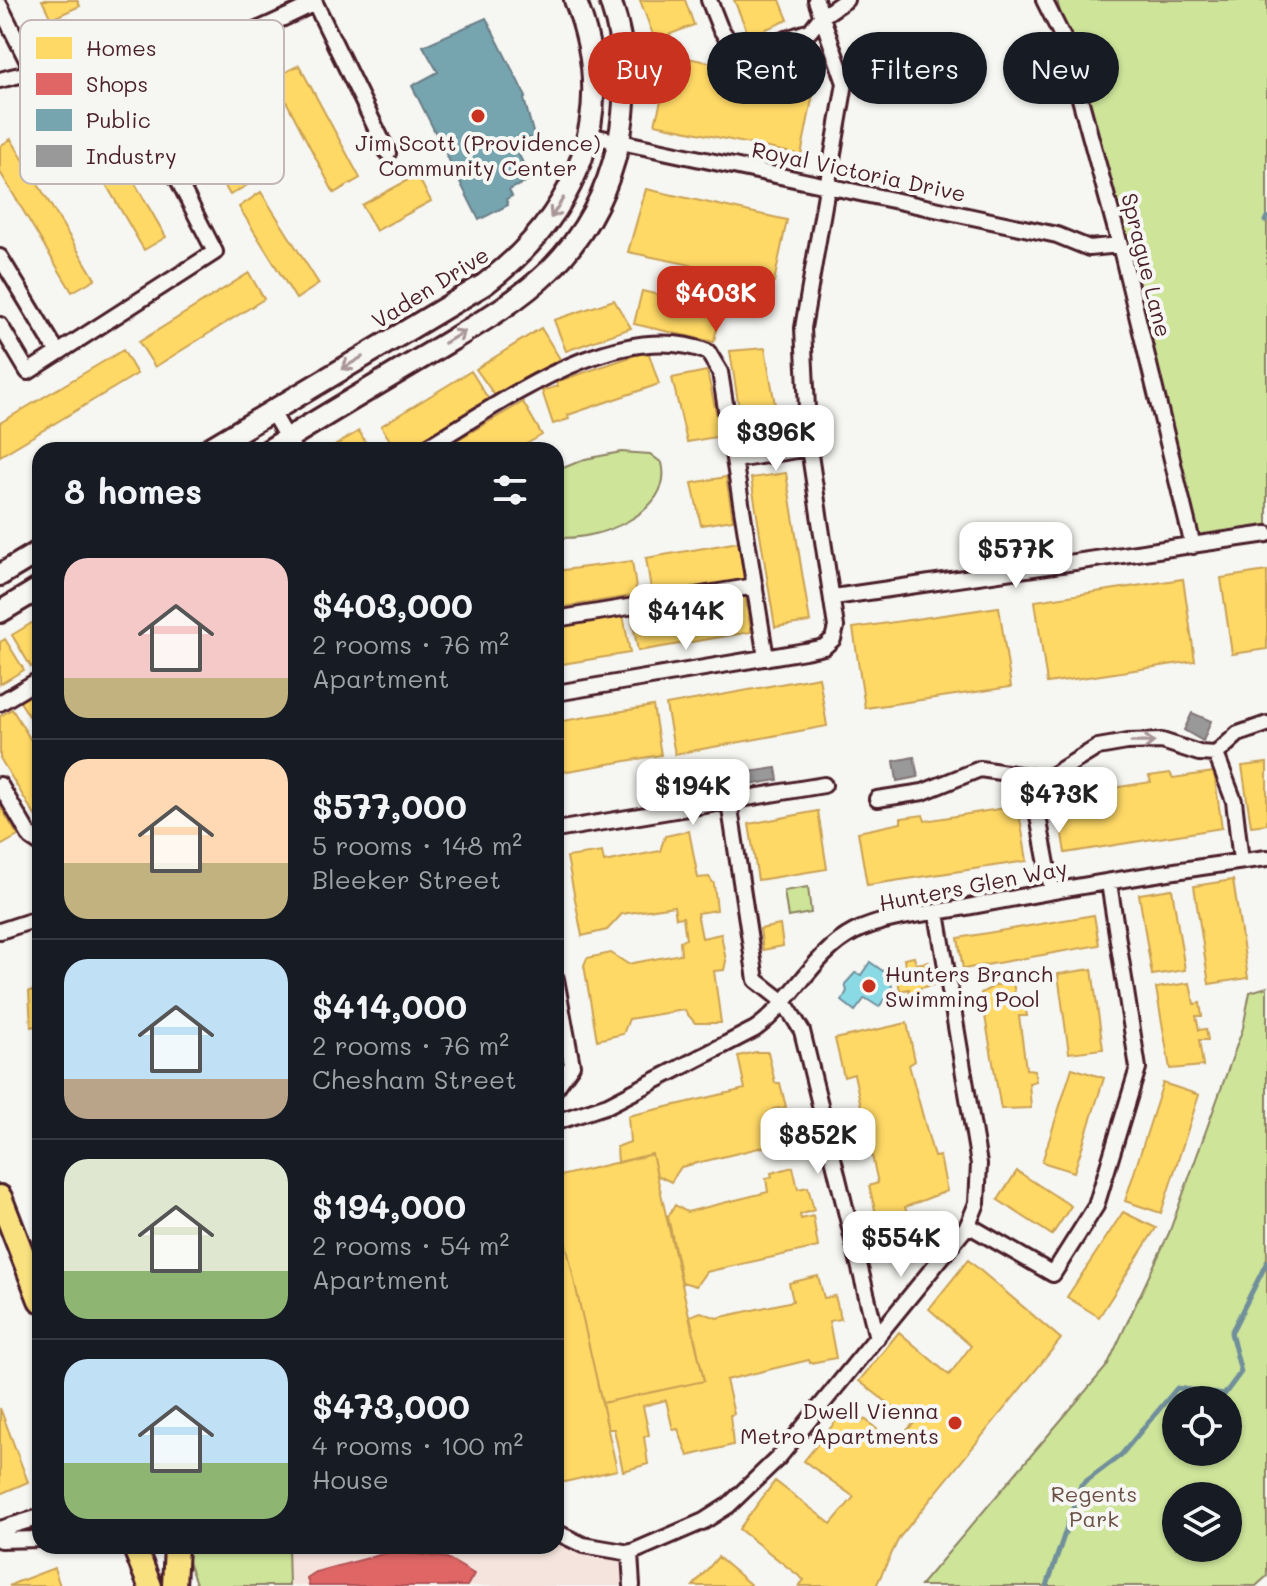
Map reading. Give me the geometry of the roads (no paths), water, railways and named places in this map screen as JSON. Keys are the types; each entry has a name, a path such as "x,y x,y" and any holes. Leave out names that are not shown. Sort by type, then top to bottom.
{"main road":[{"path":"0,1197 32,1279"},
{"path":"137,1554 150,1586"},
{"path":"174,1586 176,1554"}],"street":[{"name":"Vaden Drive","path":"221,442 508,266 529,246 560,206 579,165 588,135 594,81 586,34 575,0"},
{"path":"294,442 528,289 550,269 586,224 611,172 618,143 625,74 620,34 610,0"},
{"path":"709,0 720,28 735,50 754,50 810,31 821,17 846,0"},
{"path":"564,692 824,647 833,639 836,627 834,597 809,448 804,307 845,83 816,0"},
{"name":"Sprague Lane","path":"1044,0 1064,40 1120,245 1193,546"},
{"path":"273,20 295,6 315,3 388,153"},
{"path":"0,6 20,46"},
{"path":"0,80 20,75"},
{"name":"Royal Victoria Drive","path":"588,135 1057,235 1089,248 1120,245"},
{"path":"0,325 28,372 215,252 180,184"},
{"path":"0,257 58,353"},
{"path":"436,442 577,362 629,345 664,341 699,348 717,361 736,460 766,658"},
{"path":"272,412 290,442"},
{"path":"736,460 809,448"},
{"path":"834,597 1267,534"},
{"path":"0,575 32,556"},
{"path":"564,618 755,586"},
{"path":"0,612 32,593"},
{"path":"0,703 32,684"},
{"path":"877,799 923,792 980,769 1046,779 1098,747 1127,742 1162,741 1199,753 1216,754 1238,734 1267,724"},
{"path":"1216,754 1234,801 1241,861"},
{"path":"1046,779 1037,811 1052,891"},
{"path":"0,785 32,839"},
{"path":"564,829 824,785"},
{"path":"729,802 756,980 784,1002 802,1031 877,1338"},
{"name":"Hunters Glen Way","path":"564,1119 608,1105 755,1029 840,941 857,931 1052,891 1241,861 1266,861"},
{"path":"968,1225 1053,1274 1096,1206 1138,1068 1109,883"},
{"path":"564,1536 583,1545 630,1553 704,1521 751,1486 968,1225 977,1203 979,1164 937,913"},
{"path":"0,931 32,921"},
{"path":"564,1022 572,1065 564,1076"},
{"path":"0,1529 32,1519"},
{"path":"0,1540 32,1539"},
{"path":"630,1553 632,1586"}],"water":[{"name":"Hunters Branch Swimming Pool","path":"870,962 890,976 892,988 879,1007 865,998 855,1011 842,1001 847,991 845,984 855,973 861,975"}],"waterway":[{"path":"1265,221 1267,217"},
{"path":"1047,1586 1081,1485 1121,1455 1177,1388 1224,1395 1241,1372 1231,1333 1267,1262"}],"place":[{"name":"Jim Scott (Providence) Community Center","path":"478,116"},
{"name":"Hunters Branch Swimming Pool","path":"869,986"},
{"name":"Dwell Vienna Metro Apartments","path":"955,1423"}],"park label":[{"name":"Regents Park","path":"1094,1506"}]}
